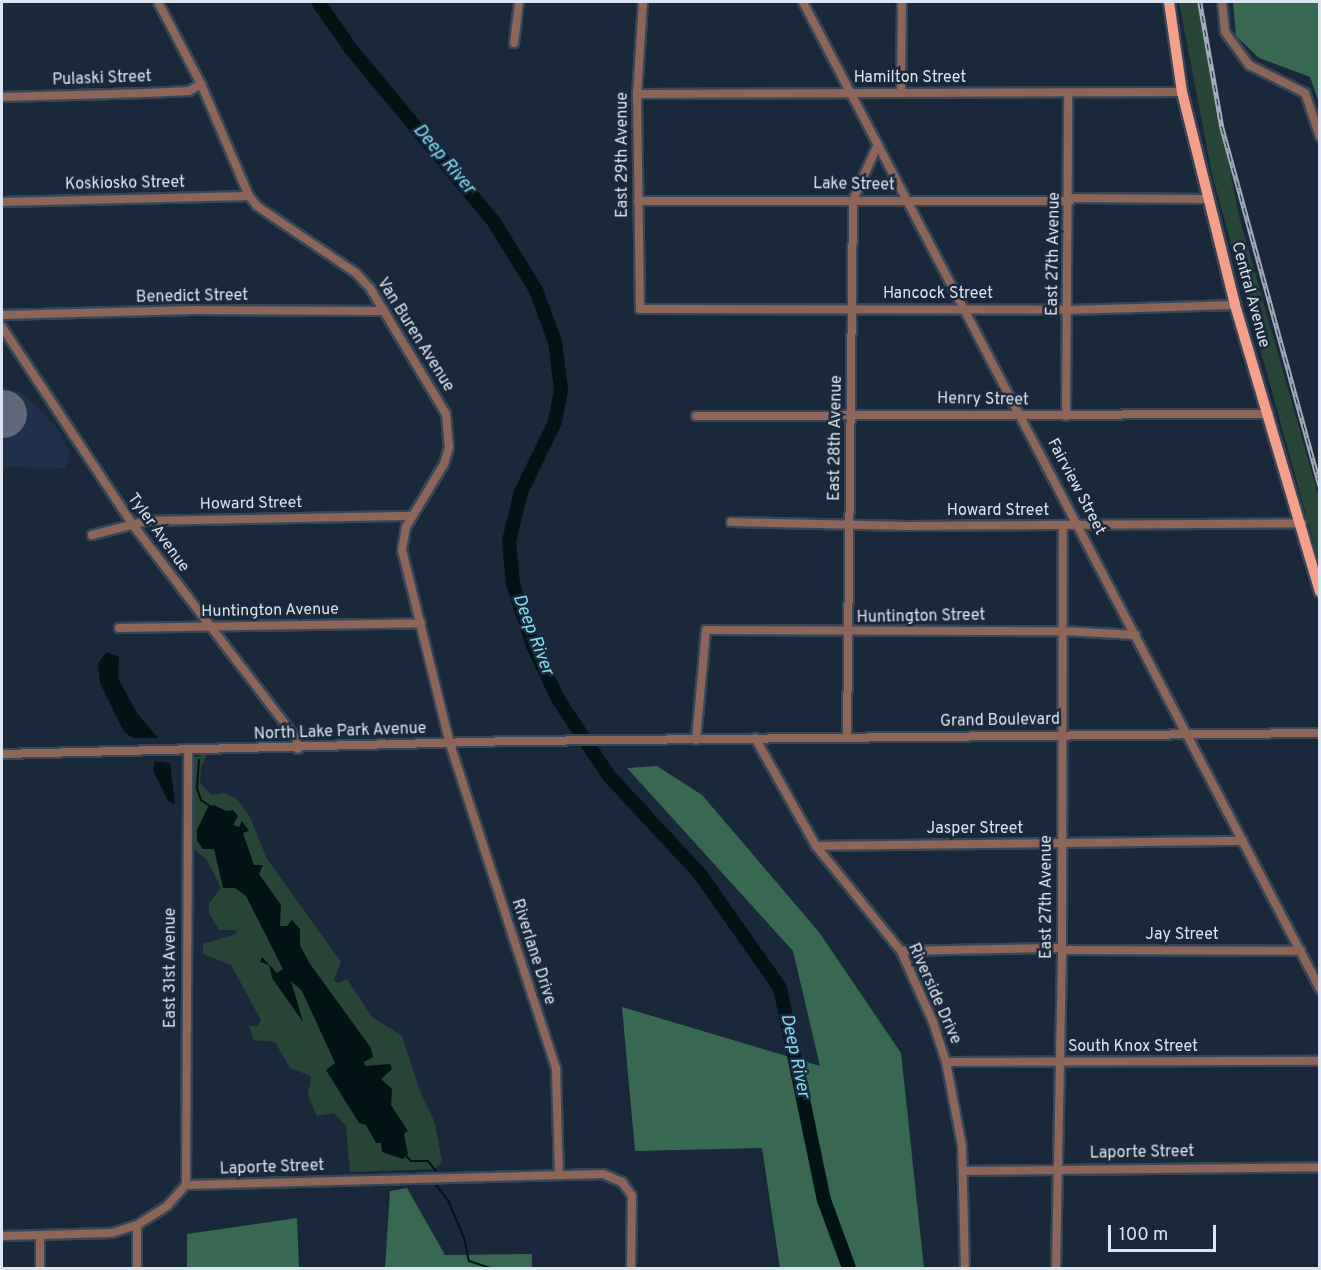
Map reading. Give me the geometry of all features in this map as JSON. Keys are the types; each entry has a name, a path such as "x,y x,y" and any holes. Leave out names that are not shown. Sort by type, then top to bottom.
{"main road":[{"name":"Central Avenue","path":"1169,2 1182,92 1235,305 1302,523 1320,592"}],"street":[{"name":"Van Buren Avenue","path":"158,2 201,84 249,196 257,206 356,273 384,311 446,414 450,431 444,464 412,516 402,537 402,550 450,744"},
{"path":"514,43 519,2"},
{"name":"East 29th Avenue","path":"640,309 638,94 643,2"},
{"name":"Fairview Street","path":"803,2 850,94 910,201 964,309 1080,526 1186,735 1320,989"},
{"path":"902,2 902,93"},
{"path":"1222,2 1225,32 1249,65 1305,93 1320,137"},
{"name":"Pulaski Street","path":"2,97 189,91 201,84"},
{"name":"Hamilton Street","path":"638,94 1182,92"},
{"name":"East 27th Avenue","path":"1066,416 1070,199 1068,93"},
{"name":"East 28th Avenue","path":"847,738 853,200 878,144"},
{"name":"Koskiosko Street","path":"2,202 249,196"},
{"name":"Lake Street","path":"638,201 1209,199"},
{"name":"Hancock Street","path":"640,309 1068,310 1235,305"},
{"name":"Benedict Street","path":"2,315 192,310 384,311"},
{"name":"Tyler Avenue","path":"2,331 133,525 209,628 296,738 298,749"},
{"name":"Henry Street","path":"696,416 1269,414"},
{"name":"Howard Street","path":"92,535 147,521 412,516"},
{"name":"Howard Street","path":"731,522 1063,526 1302,523"},
{"name":"East 27th Avenue","path":"1056,1269 1063,844 1063,526"},
{"name":"Huntington Avenue","path":"119,628 421,623"},
{"name":"Huntington Street","path":"696,740 706,630 849,633 1063,631 1136,635"},
{"name":"Grand Boulevard","path":"680,739 1320,733"},
{"name":"Riverside Drive","path":"755,738 816,846 901,951 933,1022 946,1062 964,1171 965,1269"},
{"name":"North Lake Park Avenue","path":"2,754 188,752 517,741 680,739"},
{"name":"Riverlane Drive","path":"450,744 556,1068 559,1175"},
{"name":"East 31st Avenue","path":"186,1185 188,752"},
{"name":"Jasper Street","path":"816,846 1243,841"},
{"name":"Jay Street","path":"901,951 1062,949 1301,951"},
{"name":"South Knox Street","path":"946,1062 1320,1061"},
{"name":"Laporte Street","path":"964,1171 1320,1167"},
{"name":"Laporte Street","path":"186,1185 603,1174 622,1182 632,1196 631,1269"},
{"path":"2,1236 111,1233 137,1226 167,1206 186,1185"},
{"path":"136,1269 137,1226"},
{"path":"40,1236 40,1269"}],"shaded area":[{"path":"2,386 22,393 58,429 70,454 65,468 2,467"},
{"path":"106,652 119,657 118,678 137,713 158,738 133,738 124,732 100,683 98,664"},
{"path":"155,761 170,763 175,804 168,801 153,770"},
{"path":"214,805 226,811 233,810 238,816 233,825 239,827 242,821 249,831 243,833 254,865 263,865 259,874 281,905 280,926 287,926 292,920 300,929 300,945 310,964 371,1048 373,1057 364,1062 365,1066 390,1064 392,1069 381,1079 392,1089 391,1105 408,1131 404,1134 408,1154 403,1159 382,1152 381,1143 376,1143 366,1125 359,1123 326,1070 335,1063 302,991 291,981 303,1022 272,978 269,965 260,962 262,957 277,973 283,969 246,896 235,888 223,888 214,849 203,849 197,841 197,830 208,807"}],"green space":[{"path":"1179,2 1197,2 1239,216 1319,498 1319,562 1212,174"},
{"path":"1233,2 1319,2 1319,103 1310,77 1259,58 1236,36"},
{"path":"208,753 201,767 200,783 212,795 224,793 237,799 250,817 267,859 341,962 334,980 338,983 347,979 372,1017 402,1036 420,1091 435,1123 442,1162 435,1169 350,1172 346,1126 334,1113 317,1116 308,1095 311,1076 290,1068 275,1042 254,1040 249,1026 257,1026 261,1020 231,965 203,954 203,944 236,934 237,930 219,930 209,913 209,903 221,888 207,860 193,848 193,758"},
{"path":"657,766 702,795 819,932 901,1053 924,1268 780,1268 762,1148 635,1151 622,1007 820,1066 793,951 627,768"},
{"path":"407,1188 445,1255 532,1254 532,1268 385,1268 390,1191"},
{"path":"297,1218 299,1268 187,1268 187,1234"}],"waterway":[{"name":"Deep River","path":"318,2 351,49 494,222 536,290 555,342 561,390 555,422 521,492 509,541 513,584 533,646 558,699 609,776 700,874 780,988 824,1200 849,1268"},
{"path":"199,760 197,788 201,800 210,806"},
{"path":"406,1156 411,1161 428,1161 436,1171"},
{"path":"435,1184 448,1200 464,1238 469,1261 491,1268"}],"railway":[{"path":"1200,2 1222,127 1320,486"}]}
